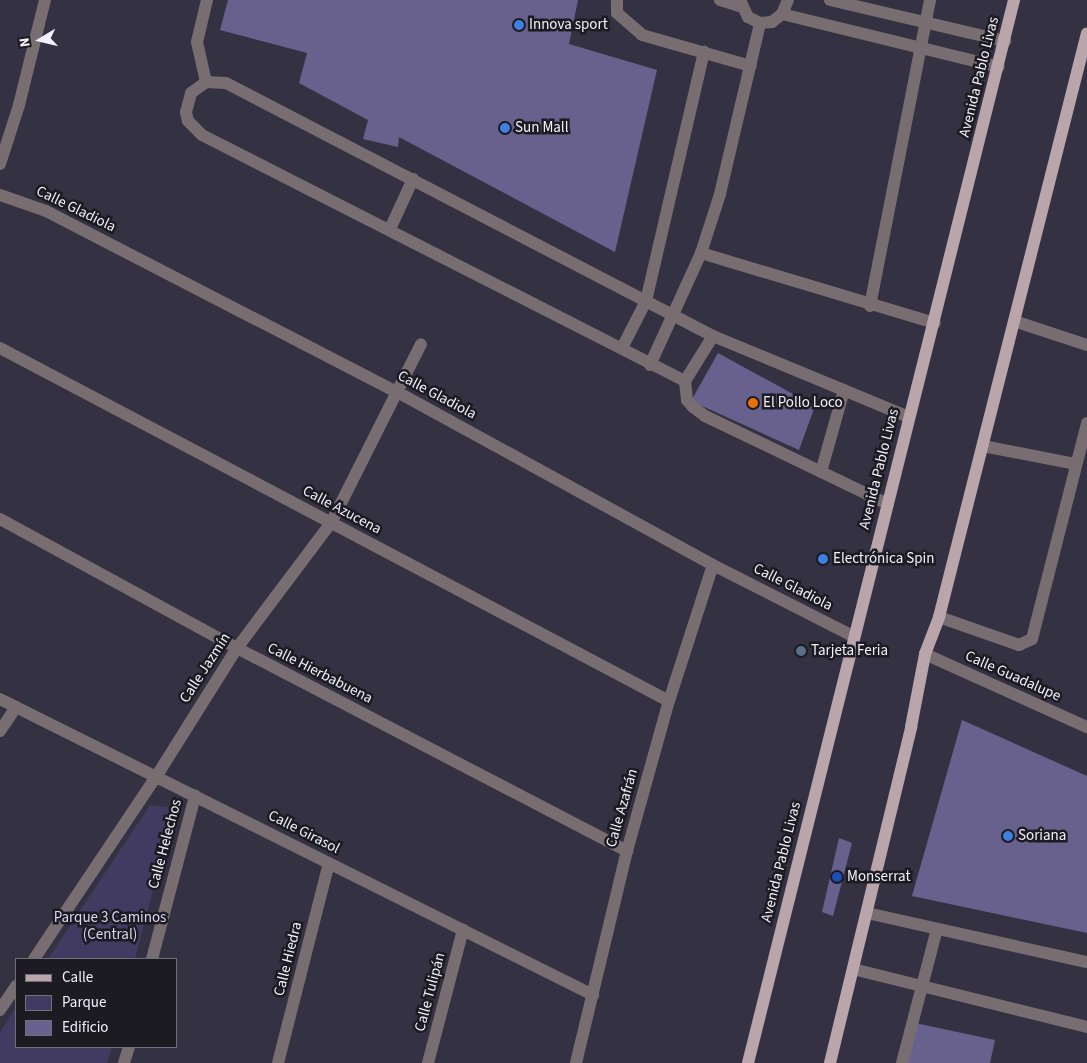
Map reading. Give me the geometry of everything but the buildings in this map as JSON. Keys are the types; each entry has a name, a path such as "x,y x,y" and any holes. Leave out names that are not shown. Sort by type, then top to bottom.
{"main road":[{"name":"Avenida Pablo Livas","path":"748,1063 853,636 909,417 935,324 1014,0"},
{"path":"830,1063 854,969 925,654 939,617 1014,321 1082,71 1087,33"}],"street":[{"path":"0,164 19,105 44,0"},
{"path":"206,82 197,42 207,0"},
{"path":"617,0 617,13 642,35 751,66"},
{"path":"720,0 740,3 748,17 760,23 772,22 782,14 788,0"},
{"path":"830,0 1005,41"},
{"path":"870,306 930,0"},
{"path":"782,14 999,67"},
{"path":"650,365 675,316 701,254 720,194 760,23"},
{"path":"622,348 646,301 704,52"},
{"path":"685,380 650,365 622,348 194,130 186,112 186,102 197,86 206,82 226,83 414,178 713,336 909,417"},
{"path":"390,229 414,178"},
{"name":"Calle Gladiola","path":"0,195 46,211 399,393 713,565 853,636"},
{"path":"701,254 935,324"},
{"path":"1014,321 1087,345"},
{"path":"713,336 685,380 686,400 705,416 888,504"},
{"name":"Calle Jazmín","path":"35,958 156,777 237,648 331,523 399,393 421,344"},
{"name":"Calle Azucena","path":"0,348 669,701"},
{"path":"821,472 844,390"},
{"path":"939,617 1018,645 1032,639 1087,423"},
{"path":"983,446 1076,464"},
{"name":"Calle Hierbabuena","path":"0,519 237,648 627,851"},
{"name":"Calle Azafrán","path":"576,1063 627,851 669,701 713,565"},
{"name":"Calle Guadalupe","path":"925,654 1087,728"},
{"name":"Calle Girasol","path":"0,698 593,995"},
{"path":"0,731 16,706"},
{"name":"Calle Helechos","path":"152,958 195,796"},
{"name":"Calle Hiedra","path":"278,1063 329,863"},
{"path":"867,913 1087,962"},
{"path":"902,1063 937,929"},
{"name":"Calle Tulipán","path":"428,1063 463,930"},
{"path":"854,969 1087,1027"},
{"path":"0,1010 15,988"},
{"path":"124,1063 128,1048"}],"green space":[{"name":"Parque 3 Caminos (Central)","path":"150,805 175,808 135,958 49,958"},
{"path":"15,1009 15,1048 112,1048 107,1063 0,1063 0,1032"}],"place":[{"name":"Innova sport","path":"519,25"},
{"name":"Sun Mall","path":"505,128"},
{"name":"El Pollo Loco","path":"753,403"},
{"name":"Electrónica Spin","path":"823,559"},
{"name":"Tarjeta Feria","path":"801,651"},
{"name":"Soriana","path":"1008,836"},
{"name":"Monserrat","path":"837,877"}]}
